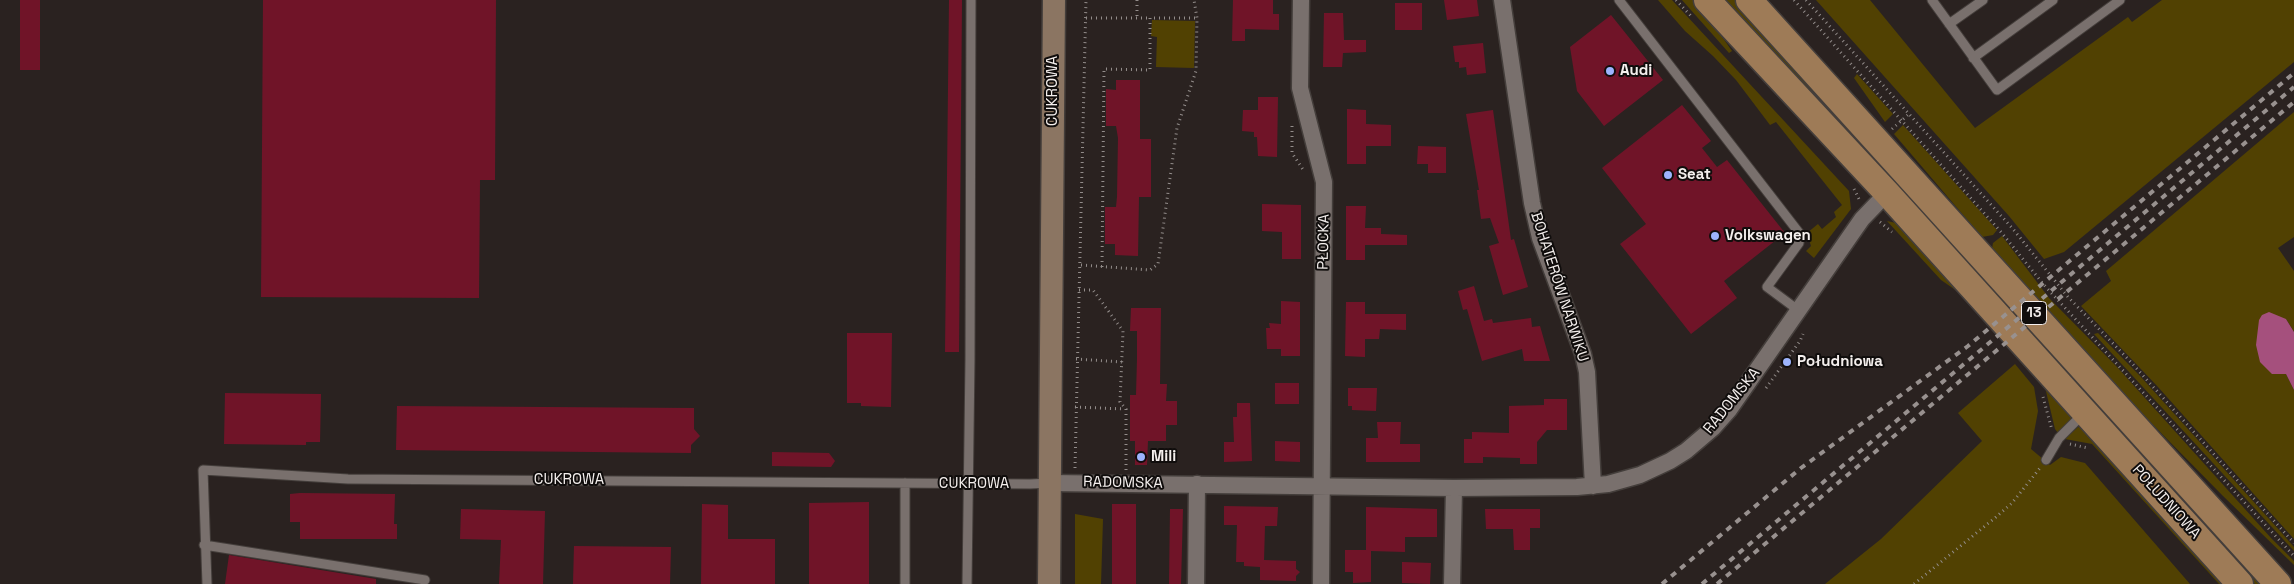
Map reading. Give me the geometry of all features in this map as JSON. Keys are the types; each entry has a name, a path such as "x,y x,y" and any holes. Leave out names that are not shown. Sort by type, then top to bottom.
{"main road":[{"name":"POŁUDNIOWA","path":"1707,0 1887,193 2240,584"},
{"name":"POŁUDNIOWA","path":"1749,0 2278,584"}],"street":[{"name":"CUKROWA","path":"1049,584 1054,0"},
{"name":"PŁOCKA","path":"1301,0 1300,88 1324,182 1322,486"},
{"name":"BOHATERÓW NARWIKU","path":"1502,0 1532,203 1540,238 1583,354 1586,372 1593,486"},
{"name":"RADOMSKA","path":"1050,482 1454,488 1593,486 1625,479 1652,470 1670,461 1699,441 1729,410 1862,219 1887,193"},
{"path":"1196,584 1197,484"},
{"path":"1321,584 1322,486"},
{"path":"1452,584 1454,488"}],"lane":[{"path":"966,584 969,484 971,0"},
{"path":"1619,0 1800,234 1799,243 1767,287 1798,310"},
{"path":"1932,0 1997,90 2120,0"},
{"path":"1949,24 1983,0"},
{"path":"1973,58 2053,0"},
{"path":"2046,460 2059,438 2085,412"},
{"name":"CUKROWA","path":"207,584 204,545 203,470 348,479 969,484 1030,484 1050,482"},
{"path":"905,584 906,483"},
{"path":"204,545 425,580"}],"path":[{"path":"1074,468 1076,359 1081,265 1086,0"},
{"path":"1137,0 1137,18"},
{"path":"1081,265 1150,270 1158,264 1177,128 1196,71 1197,18 1194,0"},
{"path":"1794,0 2005,236 2049,292 2294,556"},
{"path":"1806,0 2013,229 2053,280 2128,359 2294,543"},
{"path":"1086,18 1197,18"},
{"path":"1102,267 1104,69 1150,70 1150,18"},
{"path":"1876,224 1881,224"},
{"path":"1079,290 1093,290 1123,331 1120,402 1126,409 1126,473"},
{"path":"1765,389 1800,341 1805,326"},
{"path":"1076,359 1122,362"},
{"path":"1075,408 1126,409"},
{"path":"1914,584 2012,503 2046,460"}],"shaded area":[{"path":"1658,0 1672,0 1849,191 1851,209 1814,258 1806,251 1811,246 1807,233 1818,224 1822,229 1836,217 1834,212 1842,205 1776,122 1770,125 1736,80 1685,31"},
{"path":"1682,0 1694,0 1732,51 1729,53"},
{"path":"1723,0 1736,0 1863,137 1857,142"},
{"path":"1816,0 1870,0 1975,128 2128,17 2132,22 2162,0 2294,0 2294,62 2064,252 2044,259 2009,216"},
{"path":"1152,20 1195,21 1194,68 1156,67 1157,37 1151,36"},
{"path":"1857,74 1893,114 1885,122 1854,78"},
{"path":"2294,112 2294,237 2278,248 2294,271 2294,332 2286,319 2272,374 2286,374 2294,390 2294,539 2158,387 2081,306 2111,281 2106,271"},
{"path":"1903,125 1997,230 1993,235 1982,237 1894,134"},
{"path":"1875,151 2265,584 2255,584 1869,157"},
{"path":"1887,221 1896,223 1970,300 1941,280"},
{"path":"2002,236 2049,298 2118,368 2294,561 2294,565 2109,380 1992,249 1993,243"},
{"path":"2269,312 2286,319 2294,332 2294,390 2286,374 2272,374 2260,362 2256,345 2259,320 2262,315"},
{"path":"2098,333 2141,377 2280,531 2294,547 2294,551 2094,334"},
{"path":"2015,364 2034,387 2038,411 2031,449 2050,465 2061,457 2085,463 2190,584 1825,584 1881,539 1982,441 1958,413"},
{"path":"2044,383 2072,412 2072,421 2058,433 2055,429"},
{"path":"2078,427 2085,428 2226,584 2219,584 2092,444 2065,439"},
{"path":"1075,514 1103,519 1101,584 1075,584"}],"building":[{"path":"20,0 40,0 40,70 20,70"},
{"path":"263,0 496,0 495,180 480,180 479,298 261,297"},
{"path":"949,0 962,0 959,352 945,352"},
{"path":"1233,0 1273,0 1273,14 1279,14 1279,30 1245,29 1245,41 1232,41"},
{"path":"1444,0 1477,0 1479,16 1447,20"},
{"path":"1395,3 1422,3 1422,30 1395,30"},
{"path":"1324,13 1343,13 1344,40 1366,40 1366,52 1343,53 1342,67 1323,67"},
{"path":"1611,15 1663,80 1604,126 1577,91 1570,47"},
{"path":"1483,43 1486,73 1467,75 1466,67 1459,68 1459,62 1455,62 1453,46"},
{"path":"1116,80 1140,80 1140,139 1151,139 1151,197 1139,197 1138,256 1115,255 1115,244 1105,244 1105,207 1116,207 1118,138 1116,126 1106,126 1106,89 1116,90"},
{"path":"1258,97 1278,97 1277,157 1258,156 1257,137 1254,137 1254,132 1242,131 1243,110 1258,110"},
{"path":"1682,105 1711,141 1702,148 1717,167 1727,160 1785,233 1724,281 1737,298 1691,334 1620,244 1646,224 1602,168"},
{"path":"1347,109 1366,110 1366,124 1391,125 1391,146 1366,146 1366,164 1347,164"},
{"path":"1493,110 1511,240 1514,239 1528,287 1503,295 1489,246 1499,243 1490,218 1481,219 1477,190 1479,190 1466,114"},
{"path":"1418,146 1446,147 1446,173 1428,173 1428,164 1417,164"},
{"path":"1262,204 1301,205 1301,259 1282,259 1282,232 1262,231"},
{"path":"1346,206 1366,206 1365,228 1381,228 1381,234 1407,235 1407,245 1365,245 1365,260 1346,260"},
{"path":"1474,286 1484,321 1492,319 1493,323 1531,318 1532,327 1540,326 1550,361 1524,361 1522,349 1482,361 1467,309 1463,310 1458,291"},
{"path":"1281,301 1300,302 1300,356 1281,356 1281,349 1267,349 1266,328 1270,328 1269,323 1281,324"},
{"path":"1346,302 1365,302 1365,314 1406,314 1406,330 1380,329 1379,339 1365,339 1365,357 1345,356"},
{"path":"1131,308 1161,308 1160,384 1167,384 1166,401 1177,401 1177,425 1166,425 1166,441 1148,441 1147,465 1135,465 1135,441 1130,441 1130,395 1136,395 1137,359 1137,331 1130,331"},
{"path":"847,333 892,333 891,407 861,406 861,403 847,403"},
{"path":"1275,383 1299,383 1299,404 1275,404"},
{"path":"1348,388 1377,388 1376,411 1352,410 1352,406 1348,406"},
{"path":"225,393 321,394 320,442 306,442 306,445 224,444"},
{"path":"1544,399 1567,399 1567,430 1547,430 1537,442 1537,464 1520,464 1520,458 1483,457 1483,463 1464,463 1464,439 1472,439 1472,432 1509,433 1509,406 1544,405"},
{"path":"1237,403 1250,403 1252,461 1224,462 1224,442 1234,442 1233,417 1237,417"},
{"path":"397,406 694,408 694,429 700,436 691,445 691,453 396,450"},
{"path":"1377,422 1401,422 1400,444 1420,444 1420,462 1366,462 1366,438 1378,438"},
{"path":"1275,441 1300,442 1300,462 1275,461"},
{"path":"772,452 829,453 835,461 831,467 772,466"},
{"path":"290,494 395,494 394,524 397,524 397,539 300,539 300,522 290,522"},
{"path":"869,502 869,584 809,584 809,503"},
{"path":"702,504 728,505 728,539 775,539 775,584 701,584"},
{"path":"1112,504 1136,504 1136,584 1112,584"},
{"path":"1224,506 1278,507 1277,526 1265,526 1264,560 1296,561 1296,569 1300,572 1296,576 1296,581 1260,580 1260,567 1244,566 1244,562 1236,562 1237,525 1224,525"},
{"path":"1366,507 1437,509 1437,537 1405,537 1405,552 1371,551 1371,582 1353,583 1353,572 1345,572 1345,550 1366,550"},
{"path":"461,509 545,511 543,584 499,584 501,540 460,539"},
{"path":"1170,509 1183,509 1181,584 1169,584"},
{"path":"1485,509 1540,509 1540,528 1530,528 1530,550 1514,550 1513,529 1486,529"},
{"path":"574,546 671,547 670,584 573,584"},
{"path":"229,555 376,579 376,584 225,584"},
{"path":"1402,562 1431,563 1430,584 1402,583"}],"railway":[{"path":"1662,584 1801,468 1968,346 2294,73"},
{"path":"1702,584 2294,87"},
{"path":"1717,584 2294,102"}],"place":[{"name":"Audi","path":"1610,71"},
{"name":"Seat","path":"1668,175"},
{"name":"Volkswagen","path":"1715,236"},
{"name":"Południowa","path":"1787,362"},
{"name":"Mili","path":"1141,457"}]}
